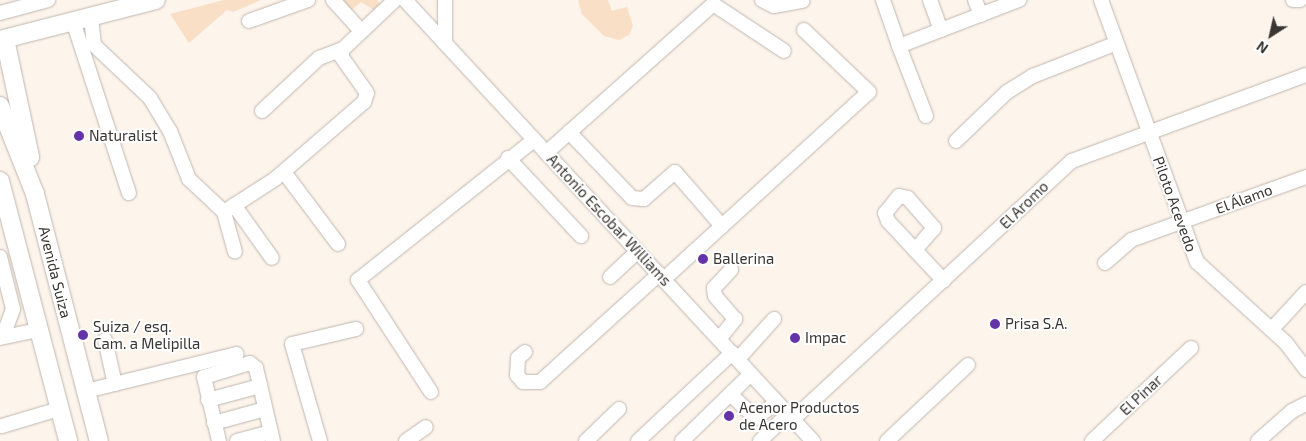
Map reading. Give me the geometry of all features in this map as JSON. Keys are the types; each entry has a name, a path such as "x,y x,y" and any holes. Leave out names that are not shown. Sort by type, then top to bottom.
{"main road":[{"path":"35,194 2,39 156,0"},
{"name":"Avenida Suiza","path":"0,106 35,194 98,441"},
{"name":"Avenida Suiza","path":"0,181 68,441"}],"street":[{"path":"0,4 14,0"},
{"path":"0,13 48,0"},
{"path":"249,20 308,0"},
{"path":"333,0 361,32"},
{"path":"262,111 319,58 343,49 395,0"},
{"name":"Antonio Escobar Williams","path":"404,0 813,441"},
{"path":"445,0 445,44"},
{"path":"762,0 774,6 803,2"},
{"path":"883,0 926,116"},
{"path":"930,0 942,30"},
{"path":"975,0 981,15"},
{"path":"899,46 1019,0"},
{"path":"1293,0 1300,0"},
{"name":"Piloto Acevedo","path":"1106,1 1116,43 1181,222 1205,273 1272,330 1306,370"},
{"path":"546,153 713,4 784,51"},
{"path":"91,17 94,45 150,98 170,132 189,179 229,208 272,258"},
{"path":"74,21 129,193"},
{"path":"525,352 518,358 517,375 523,382 540,382 722,226 869,92 804,30"},
{"path":"956,141 1007,92 1033,76 1116,43"},
{"path":"229,208 284,172 364,102 367,93 345,64 343,49"},
{"name":"El Aromo","path":"760,441 791,417 944,281 1067,164 1148,130 1306,75"},
{"path":"570,132 632,198 644,199 675,172 722,226"},
{"path":"431,392 358,280 508,158 534,140"},
{"path":"508,158 581,236"},
{"path":"284,172 338,244"},
{"name":"El Álamo","path":"1105,263 1131,240 1306,177"},
{"path":"229,208 235,252"},
{"path":"915,250 944,281"},
{"path":"610,277 638,252"},
{"path":"0,257 13,309 2,337"},
{"path":"719,339 735,319 715,296 714,288 731,270"},
{"path":"1272,330 1306,292"},
{"path":"638,441 774,319"},
{"path":"320,441 292,344 356,329"},
{"path":"2,337 39,330"},
{"path":"105,340 115,384"},
{"name":"El Pinar","path":"1092,441 1191,348"},
{"path":"86,392 237,354"},
{"path":"218,441 204,380 208,372 250,363 256,368 272,436 237,441"},
{"path":"887,441 968,365"},
{"path":"682,441 751,374"},
{"path":"208,400 260,386"},
{"path":"730,394 756,418 777,402"},
{"path":"1258,441 1306,404"},
{"path":"2,426 59,409"},
{"path":"214,423 265,409"},
{"path":"586,441 619,409"},
{"path":"406,441 426,427"}],"shaded area":[{"path":"224,0 261,0 233,12 227,10 189,43 170,14"},
{"path":"340,0 377,0 381,5 375,11 361,2 350,11"},
{"path":"578,0 608,0 612,11 627,7 633,26 629,35 619,40 604,36 582,14"}],"place":[{"name":"Naturalist","path":"79,136"},
{"name":"Ballerina","path":"703,259"},
{"name":"Prisa S.A.","path":"995,324"},
{"name":"Suiza / esq. Cam. a Melipilla","path":"83,335"},
{"name":"Impac","path":"795,338"},
{"name":"Acenor Productos de Acero","path":"729,416"}]}
